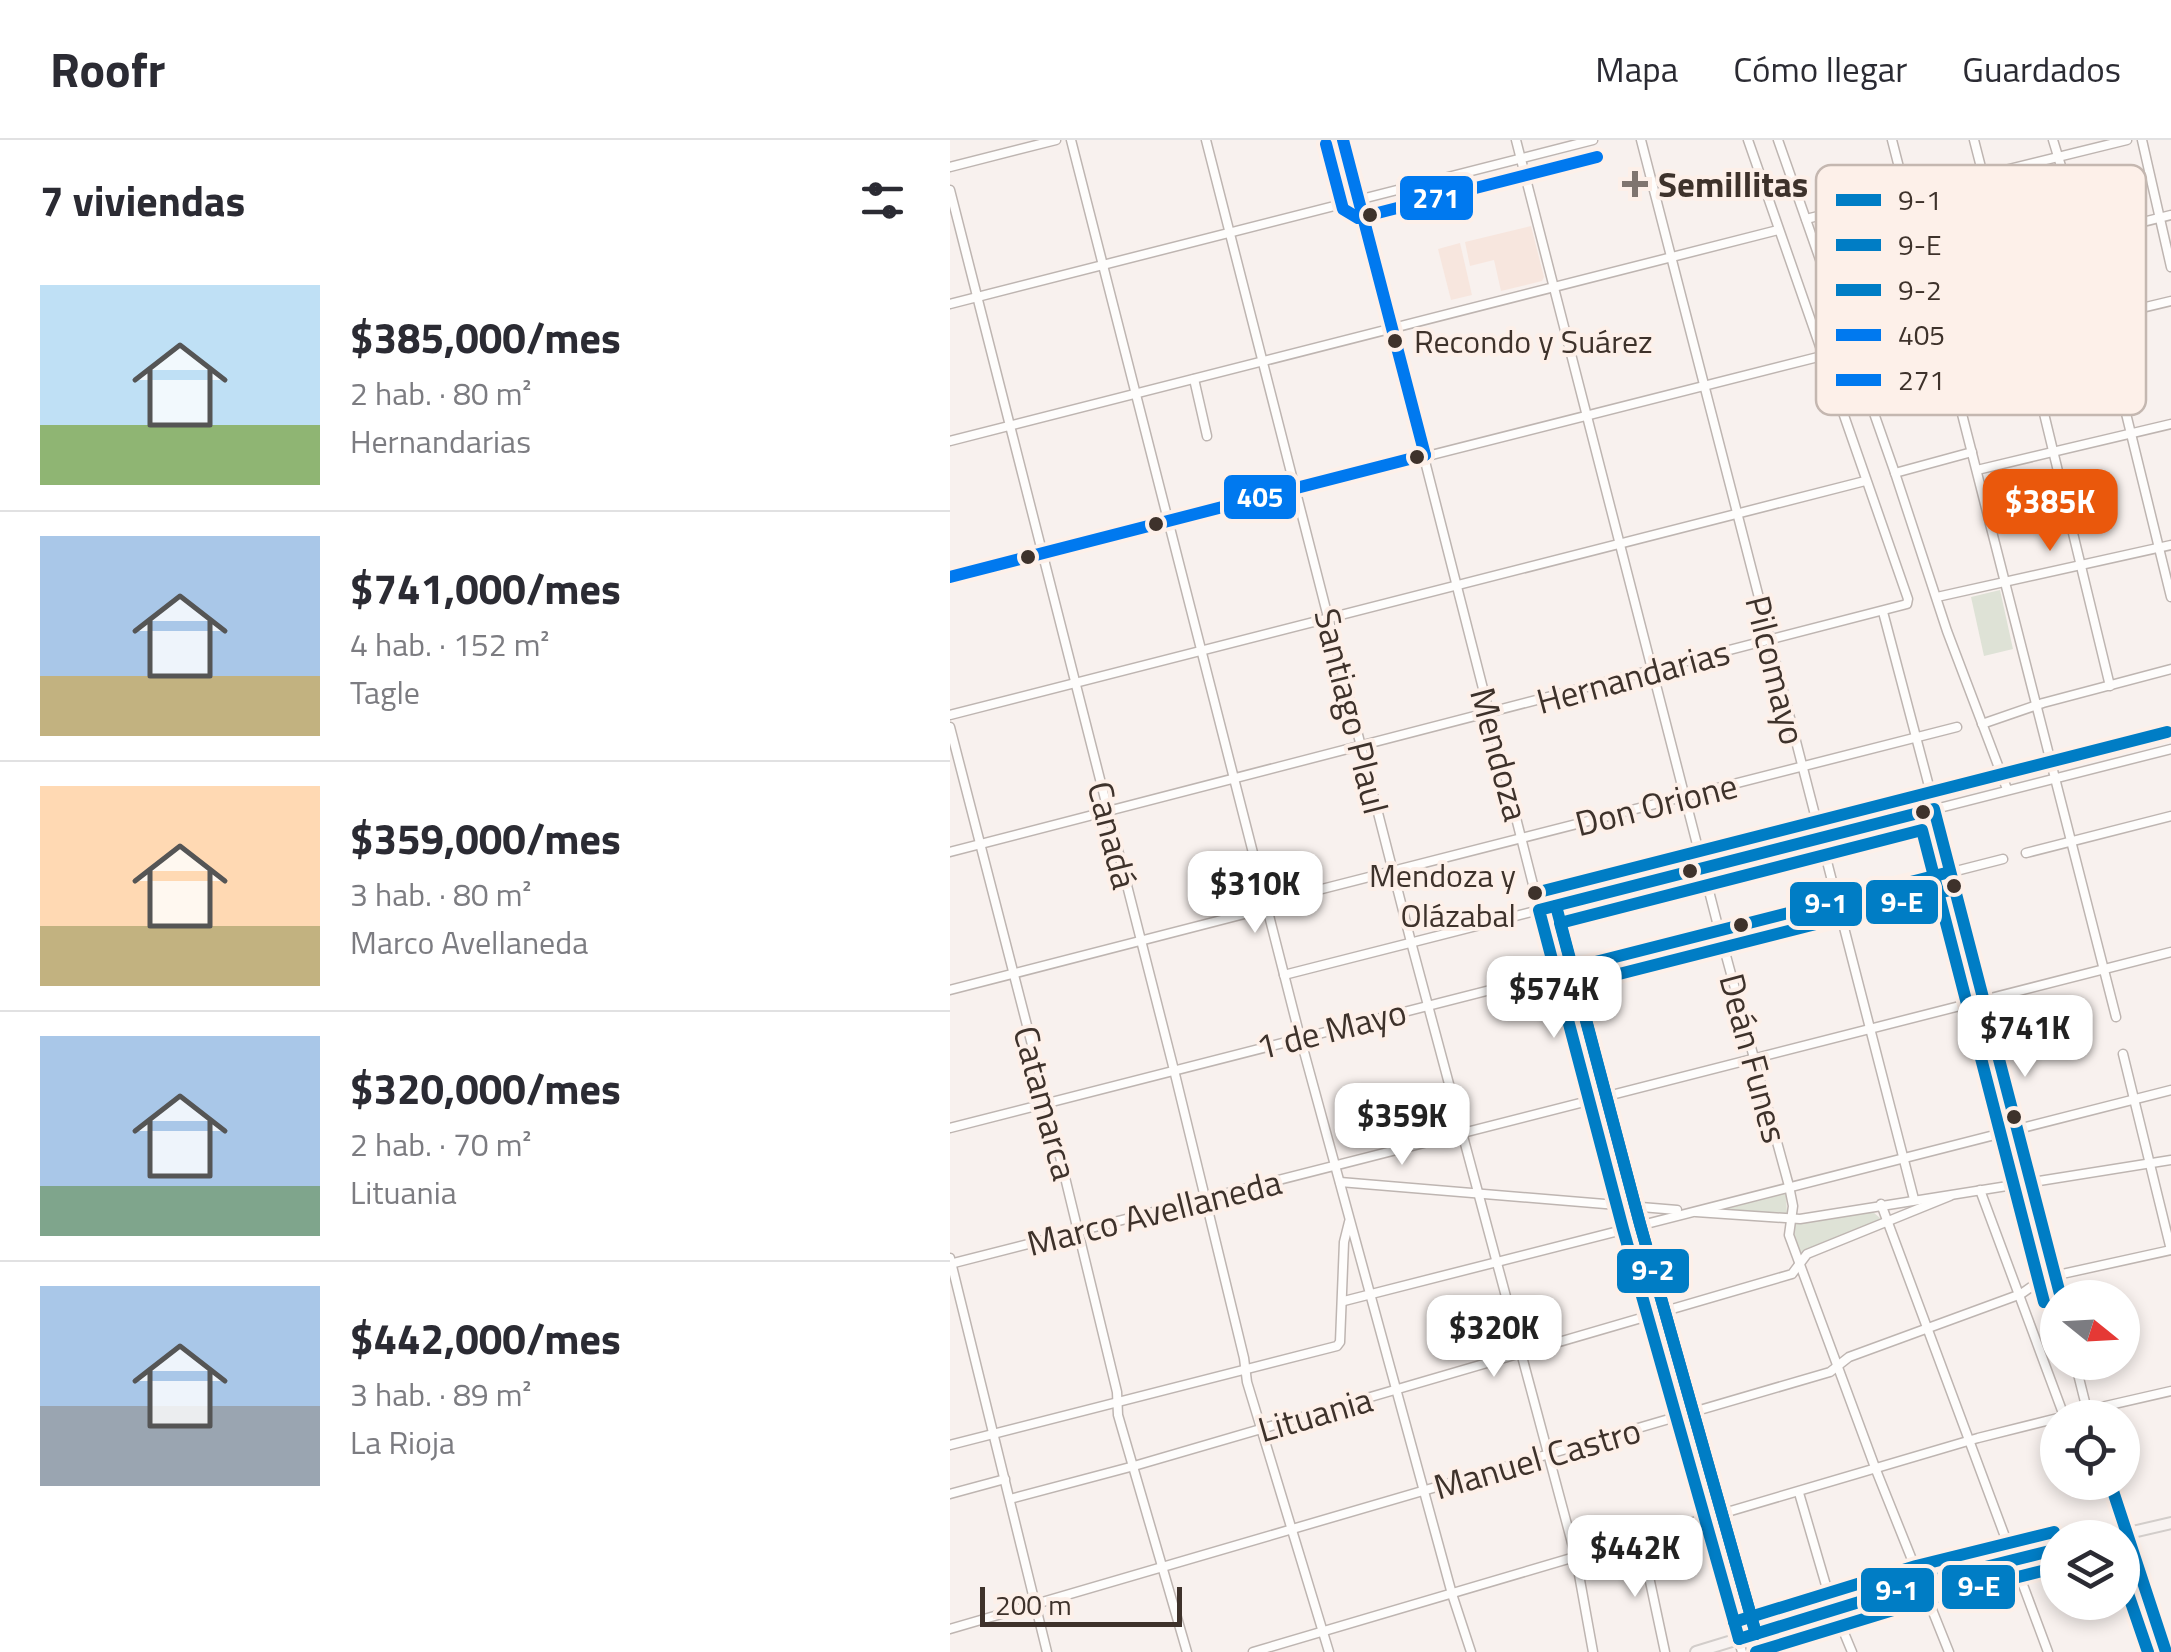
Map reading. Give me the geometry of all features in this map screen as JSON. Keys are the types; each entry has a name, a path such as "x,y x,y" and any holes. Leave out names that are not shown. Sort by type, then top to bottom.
{"main road":[{"path":"2140,1530 2171,1523"},
{"path":"1696,1652 1921,1583 2040,1553"}],"street":[{"path":"950,166 1056,140"},
{"path":"1071,140 1300,1036 1471,1652"},
{"name":"Santiago Plaul","path":"1206,140 1411,942 1576,1558 1593,1652"},
{"name":"Mendoza","path":"1343,140 1588,1100 1742,1652"},
{"name":"Deán Funes","path":"1516,140 1794,1206 1789,1235 1876,1470 1950,1652"},
{"path":"950,304 1593,140"},
{"name":"Pilcomayo","path":"1641,140 1914,1199"},
{"path":"1748,140 1816,339"},
{"path":"1778,140 1816,249"},
{"path":"1892,140 1898,165"},
{"path":"1974,140 1980,165"},
{"path":"2053,140 2060,165"},
{"path":"2030,165 2126,140"},
{"path":"2142,140 2171,266"},
{"name":"Canadá","path":"950,190 1174,1070 1245,1372 1329,1652"},
{"path":"2146,222 2171,215"},
{"path":"1806,220 1816,218"},
{"path":"950,441 1778,230"},
{"path":"2146,307 2171,301"},
{"path":"950,577 1816,357"},
{"path":"1194,379 1208,436"},
{"path":"950,715 1865,481 1842,415"},
{"path":"1874,415 2007,789"},
{"path":"1963,415 2116,1016"},
{"path":"2045,415 2110,686"},
{"path":"2126,415 2171,597"},
{"path":"1977,470 2171,424"},
{"path":"1895,473 1972,452"},
{"name":"Hernandarias","path":"950,852 1883,612 1908,602 1865,481"},
{"path":"1937,597 2171,545"},
{"path":"1883,612 2057,1280"},
{"path":"1982,724 2171,670"},
{"name":"Don Orione","path":"950,990 1957,727"},
{"name":"Catamarca","path":"950,728 1080,1231 1118,1415 1187,1652"},
{"path":"1284,975 2171,749"},
{"path":"2026,853 2171,816"},
{"name":"1 de Mayo","path":"950,1128 2003,859"},
{"name":"Marco Avellaneda","path":"950,1262 2171,952"},
{"path":"2124,1054 2171,1250"},
{"path":"1344,1300 2171,1090"},
{"path":"1340,1182 1792,1219 2171,1160"},
{"path":"1980,1190 2054,1400"},
{"name":"Lituania","path":"1010,1499 1792,1274 1807,1254 1950,1196"},
{"path":"1881,1204 2048,1652"},
{"path":"950,1445 1337,1346 1344,1300 1344,1242 1350,1217"},
{"name":"Manuel Castro","path":"950,1629 1830,1372 1849,1357 2016,1295 2056,1275 2171,1250"},
{"path":"950,1262 1047,1652"},
{"path":"2139,1400 2171,1391"},
{"path":"1252,1652 2040,1422"},
{"path":"950,1494 1006,1479"},
{"path":"1799,1493 1834,1609 1852,1652"},
{"path":"1641,1539 1665,1652"},
{"path":"2140,1570 2169,1652"}],"shaded area":[{"path":"1531,226 1542,281 1501,291 1494,260 1470,266 1465,242"},
{"path":"1460,243 1472,295 1451,300 1438,249"},
{"path":"2000,590 2013,649 1984,656 1971,597"},
{"path":"1781,1191 1786,1195 1787,1215 1723,1207"},
{"path":"1873,1212 1880,1218 1877,1223 1802,1253 1795,1244 1794,1223"}],"transit line":[{"name":"405","path":"1343,140 1425,455"},
{"name":"271","path":"1326,144 1343,209 1358,218 1597,157"},
{"name":"405","path":"950,577 1425,455"},
{"name":"9-2","path":"1535,893 2167,732"},
{"name":"9-1","path":"1739,1639 1623,1229 1539,910 1934,809 2056,1280"},
{"name":"9-E","path":"1756,1634 1560,923 1922,830 2040,1287"},
{"name":"9-1","path":"1556,972 1950,872"},
{"name":"9-E","path":"1560,989 1954,889"},
{"name":"9-2","path":"1556,906 1640,1224 1756,1634"},
{"name":"9-1","path":"2116,1500 2166,1652"},
{"name":"9-2","path":"1734,1622 1916,1566 2040,1535"},
{"name":"9-1","path":"1739,1639 1921,1583 2040,1553"},
{"name":"9-E","path":"1756,1652 1926,1600 2040,1572"},
{"name":"9-E","path":"2137,1620 2148,1652"}],"place":[{"name":"Semillitas","path":"1635,184"},
{"name":"Recondo y Suárez","path":"1395,341"},
{"name":"Mendoza y Olázabal","path":"1535,893"}]}
